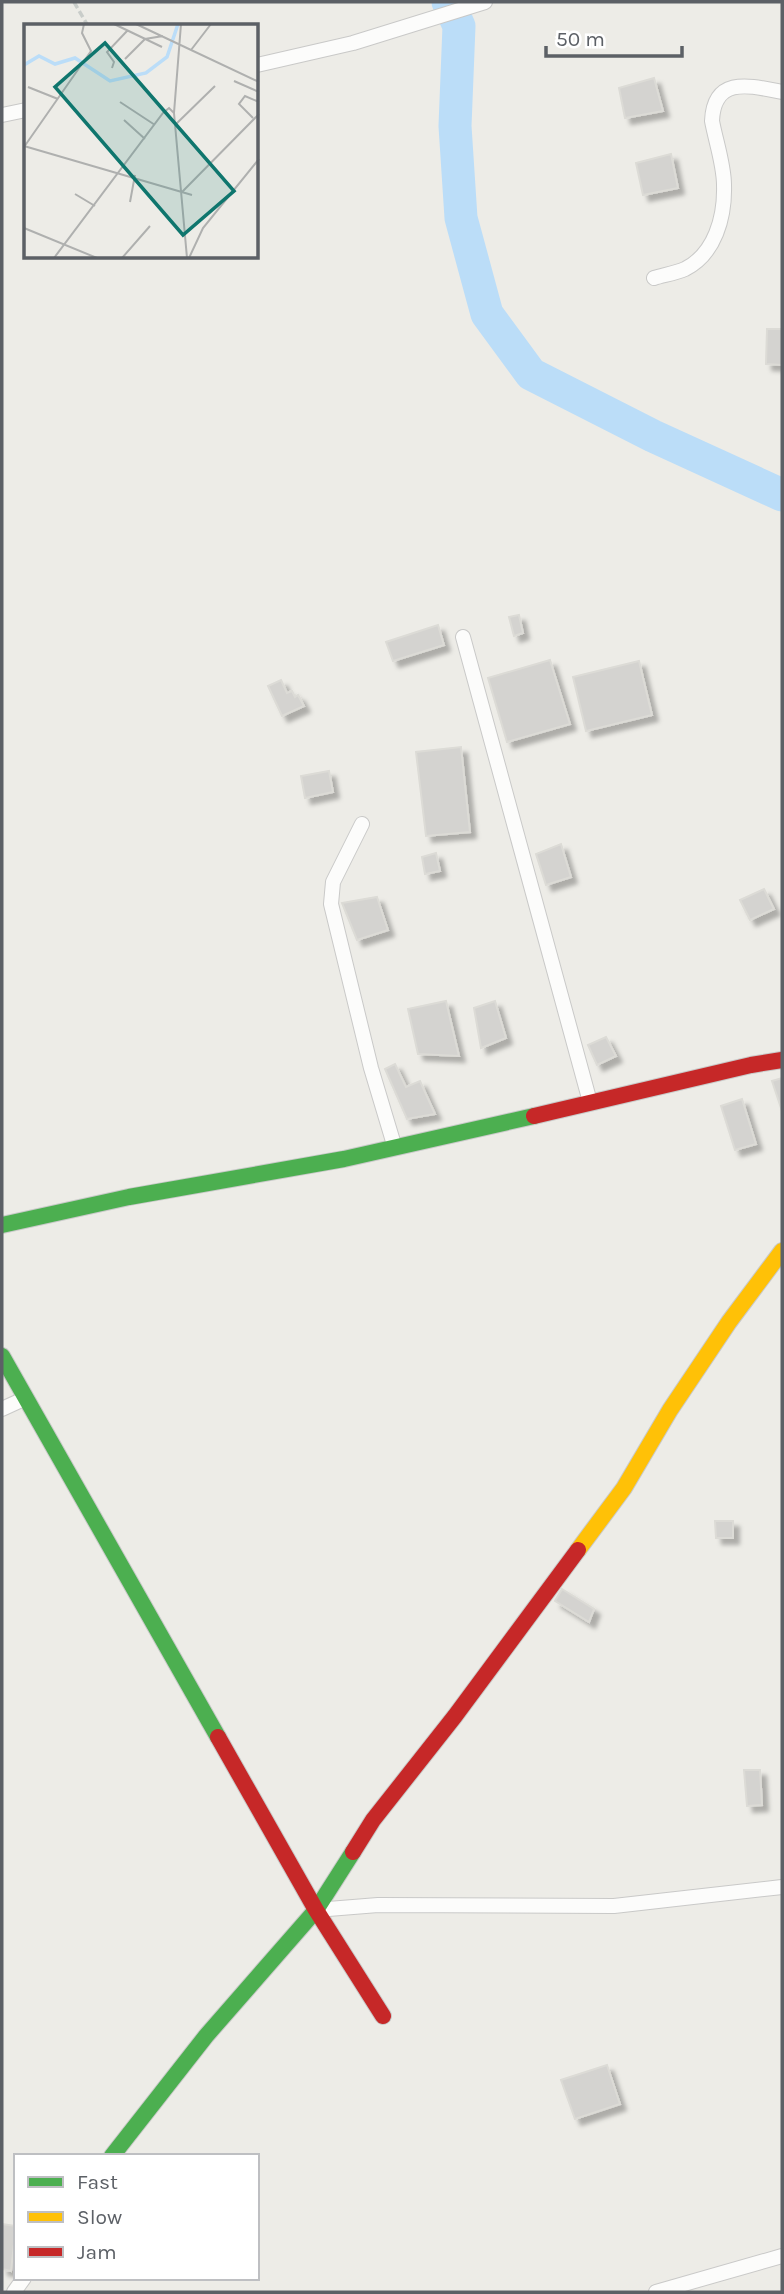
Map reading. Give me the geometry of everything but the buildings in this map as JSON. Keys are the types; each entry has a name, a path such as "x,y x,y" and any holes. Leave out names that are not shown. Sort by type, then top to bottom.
{"street":[{"path":"259,65 353,43 485,2"},
{"path":"654,278 684,270 698,261 716,235 721,220 724,185 712,121 712,113 719,97 725,91 744,85 782,92"},
{"path":"2,115 24,110"},
{"path":"463,637 590,1102"},
{"path":"362,824 333,882 331,904 371,1068 395,1149"},
{"path":"2,1225 128,1198 395,1149 590,1102 782,1060"},
{"path":"114,2154 206,2036 316,1910 373,1820 455,1716 624,1488 670,1410 729,1322 777,1266 782,1251"},
{"path":"2,1356 316,1910 383,2016"},
{"path":"2,1409 26,1398"},
{"path":"316,1910 378,1905 614,1906 782,1886"},
{"path":"656,2292 782,2256"}],"path":[{"path":"74,2 87,24"}],"waterway":[{"path":"448,2 459,26 455,126 461,218 487,314 531,374 653,436 782,495"}],"traffic: fast":[{"path":"2,1225 129,1197 344,1159 534,1116"},
{"path":"2,1356 218,1737"},
{"path":"114,2154 206,2036 316,1910 353,1852"}],"traffic: slow":[{"path":"578,1550 624,1488 670,1410 729,1322 782,1251"}],"traffic: jam":[{"path":"534,1116 782,1060"},
{"path":"353,1852 373,1820 455,1716 578,1550"},
{"path":"218,1737 316,1910 383,2016"}]}
